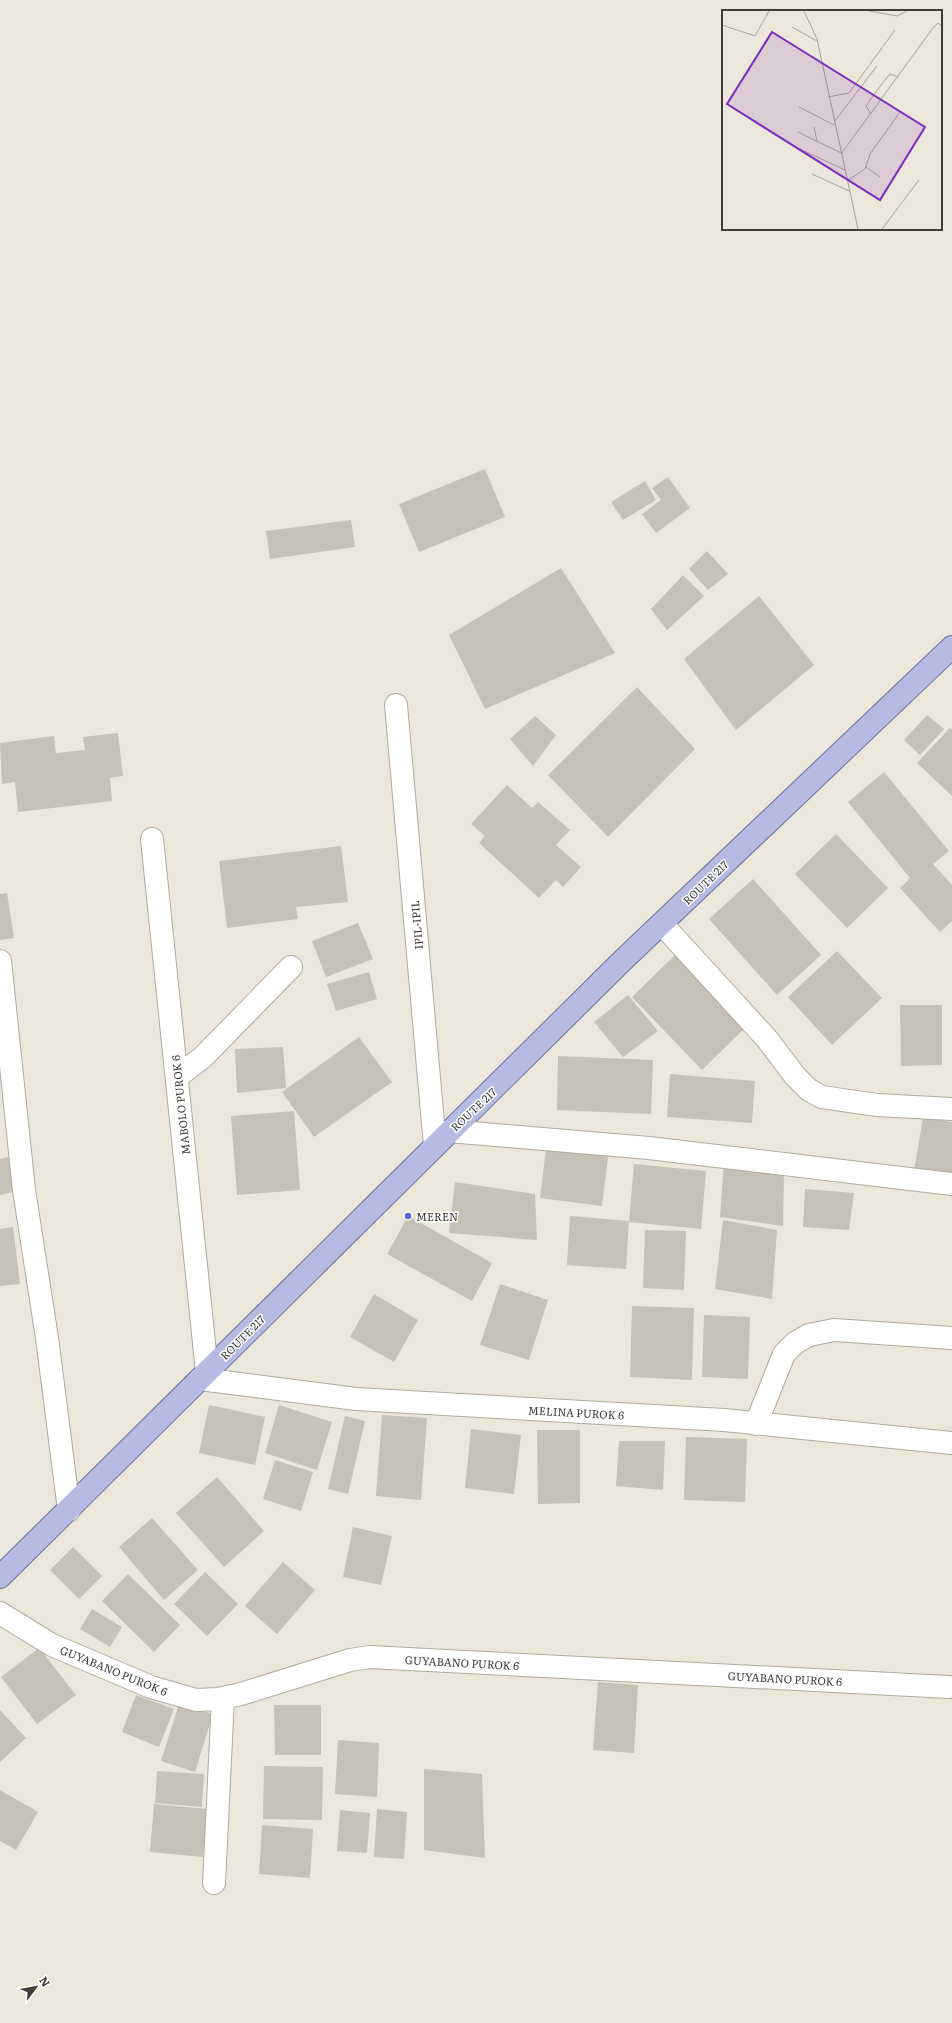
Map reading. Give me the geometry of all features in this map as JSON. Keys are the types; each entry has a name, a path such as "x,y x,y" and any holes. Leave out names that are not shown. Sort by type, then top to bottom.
{"main road":[{"name":"ROUTE 217","path":"0,1577 442,1139 662,924 952,647"}],"street":[{"name":"IPIL-IPIL","path":"396,705 442,1139"},
{"name":"MABOLO PUROK 6","path":"152,839 177,1077 204,1375"},
{"path":"662,924 767,1039 795,1076 809,1090 822,1097 877,1105 952,1109"},
{"path":"0,961 24,1190 47,1338 69,1510"},
{"path":"177,1077 203,1057 290,967"},
{"path":"442,1139 649,1148 952,1184"},
{"path":"756,1424 784,1354 795,1343 809,1335 834,1330 952,1338"},
{"name":"MELINA PUROK 6","path":"204,1375 356,1399 716,1420 952,1443"},
{"name":"GUYABANO PUROK 6","path":"0,1613 52,1645 151,1687 196,1700 223,1698 241,1694 350,1660 370,1657 949,1687"},
{"path":"214,1884 223,1698"}],"building":[{"path":"485,469 505,517 419,552 399,504"},
{"path":"668,477 690,508 656,533 642,514 661,500 652,488"},
{"path":"645,481 656,500 623,520 611,502"},
{"path":"351,520 355,547 270,559 266,531"},
{"path":"707,551 728,574 708,590 689,569"},
{"path":"561,568 615,653 485,709 449,635"},
{"path":"683,575 704,596 667,630 651,609"},
{"path":"759,596 814,665 736,730 684,659"},
{"path":"637,687 695,749 608,837 548,775"},
{"path":"927,715 944,729 920,755 904,740"},
{"path":"535,716 556,735 533,766 510,739"},
{"path":"950,728 952,730 952,796 917,763"},
{"path":"118,733 123,776 110,778 112,801 18,812 15,782 2,784 0,743 54,736 56,753 85,750 83,737"},
{"path":"884,772 949,851 933,864 952,885 952,921 940,932 900,888 910,878 848,802"},
{"path":"507,785 532,808 538,802 570,830 556,845 581,867 563,887 556,880 539,898 479,843 485,836 471,824"},
{"path":"836,834 888,888 847,928 795,874"},
{"path":"341,846 348,902 296,907 298,919 227,928 219,861"},
{"path":"753,879 821,955 777,995 709,919"},
{"path":"7,893 14,938 0,940 0,894"},
{"path":"358,923 373,959 326,977 312,941"},
{"path":"837,951 882,998 832,1045 788,997"},
{"path":"676,954 746,1027 702,1070 632,997"},
{"path":"369,972 377,999 336,1011 327,984"},
{"path":"628,995 658,1031 623,1057 594,1022"},
{"path":"900,1005 942,1005 942,1065 901,1066"},
{"path":"359,1037 392,1082 314,1137 282,1092"},
{"path":"283,1047 286,1088 237,1093 235,1049"},
{"path":"558,1056 653,1060 651,1114 557,1110"},
{"path":"670,1074 755,1081 752,1123 667,1117"},
{"path":"294,1111 300,1190 237,1195 231,1116"},
{"path":"923,1117 952,1122 952,1179 914,1172"},
{"path":"547,1141 609,1150 602,1206 540,1198"},
{"path":"9,1157 18,1191 0,1195 0,1159"},
{"path":"724,1161 784,1171 783,1226 720,1217"},
{"path":"634,1164 706,1171 701,1229 629,1222"},
{"path":"455,1182 535,1194 537,1240 449,1233"},
{"path":"805,1189 854,1193 849,1230 803,1227"},
{"path":"408,1216 492,1263 472,1301 387,1254"},
{"path":"570,1216 629,1221 626,1269 567,1265"},
{"path":"723,1220 777,1230 772,1299 715,1289"},
{"path":"13,1227 20,1284 0,1286 0,1229"},
{"path":"645,1230 686,1231 684,1290 643,1288"},
{"path":"500,1284 548,1300 529,1360 480,1345"},
{"path":"374,1294 418,1320 394,1362 350,1337"},
{"path":"632,1306 694,1308 692,1380 630,1377"},
{"path":"704,1315 750,1317 748,1379 702,1377"},
{"path":"209,1405 265,1417 255,1465 199,1453"},
{"path":"279,1405 332,1422 317,1470 265,1453"},
{"path":"382,1415 427,1418 421,1500 376,1496"},
{"path":"345,1416 365,1421 348,1494 328,1489"},
{"path":"471,1429 521,1435 514,1494 465,1488"},
{"path":"537,1430 580,1430 580,1503 538,1504"},
{"path":"686,1437 747,1439 745,1502 684,1500"},
{"path":"619,1441 665,1441 663,1490 616,1486"},
{"path":"275,1460 313,1472 301,1511 263,1499"},
{"path":"217,1477 264,1531 224,1567 176,1513"},
{"path":"152,1518 198,1570 164,1600 119,1547"},
{"path":"353,1527 392,1536 381,1585 343,1577"},
{"path":"73,1547 102,1576 79,1599 50,1570"},
{"path":"283,1562 315,1590 277,1634 245,1606"},
{"path":"205,1572 238,1604 207,1636 174,1604"},
{"path":"128,1574 180,1625 154,1652 102,1601"},
{"path":"92,1609 122,1627 110,1647 80,1629"},
{"path":"39,1648 76,1695 37,1724 1,1677"},
{"path":"598,1682 638,1685 634,1753 593,1750"},
{"path":"136,1695 174,1709 159,1747 122,1732"},
{"path":"179,1704 213,1714 195,1772 161,1761"},
{"path":"274,1705 321,1705 321,1755 275,1755"},
{"path":"0,1710 26,1738 0,1762"},
{"path":"338,1740 379,1743 377,1797 335,1794"},
{"path":"264,1766 323,1767 322,1820 263,1819"},
{"path":"424,1769 482,1774 485,1858 424,1850"},
{"path":"157,1771 204,1774 202,1807 155,1803"},
{"path":"0,1790 38,1812 16,1850 0,1841"},
{"path":"154,1804 207,1809 203,1857 150,1852"},
{"path":"377,1809 407,1812 404,1859 374,1857"},
{"path":"340,1810 370,1813 367,1853 337,1851"},
{"path":"262,1825 313,1829 310,1878 259,1874"}],"place":[{"name":"MEREN","path":"408,1216"}]}
